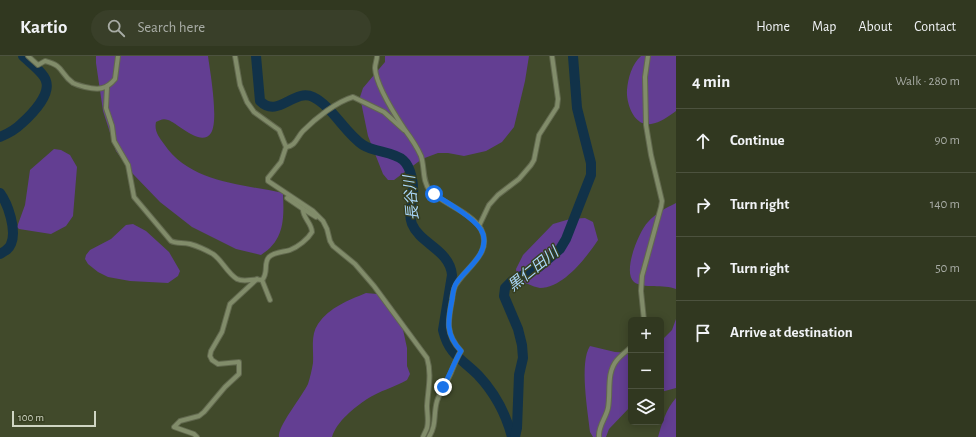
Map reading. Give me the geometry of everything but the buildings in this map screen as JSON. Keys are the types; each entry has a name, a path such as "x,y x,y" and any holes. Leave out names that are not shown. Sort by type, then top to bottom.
{"street":[{"path":"28,56 38,65 45,61 55,63 71,82 76,85 95,89 107,87 115,79 118,56"},
{"path":"234,56 240,85 250,107 254,112 279,130 286,148 281,162 268,178 270,183 313,211 324,221 333,246 355,264 374,286 427,358 430,366 428,418 427,428 423,437"},
{"path":"377,56 375,68 377,79 393,113 415,145 421,157 424,178 429,189 434,194 461,211 479,226 483,234 483,250 454,286 448,321 450,334 453,341 461,351 455,360 438,401 434,415 435,424 429,437"},
{"path":"479,226 489,205 531,165 534,160 539,135 557,107 558,99 552,56"},
{"path":"644,317 641,283 659,218 662,201 646,126 645,77 648,56"},
{"path":"107,87 106,108 112,126 114,141 128,165 134,197 171,241 175,243 189,244 211,253 217,257 237,279 244,281 259,280"},
{"path":"286,148 293,145 304,130 331,108 350,97 354,97 384,112 399,127 406,131"},
{"path":"274,186 276,190 320,221 324,221"},
{"path":"197,437 194,434 174,427 180,421 199,416 204,412 225,387 239,374 239,362 218,364 212,360 210,356 211,351 222,332 230,304 266,274 266,261 269,257 274,254 292,250 299,246 312,232 311,226 303,212 303,209"},
{"path":"259,280 270,300"},
{"path":"599,437 598,430 608,409 609,390 613,366 628,350"}],"shaded area":[{"path":"96,56 208,56 214,107 213,127 211,133 207,137 201,138 165,119 156,122 156,131 175,157 188,167 202,174 234,184 283,193 283,220 281,228 275,242 269,249 261,255 236,249 192,227 160,202 133,174 116,151 103,111"},
{"path":"385,56 529,56 525,81 514,127 502,142 486,151 464,156 438,153 422,159 394,180 388,180 383,174 368,136 360,97 363,88 385,62"},
{"path":"641,56 676,56 676,111 661,121 651,124 640,122 636,118 632,113 627,95 629,76 635,63"},
{"path":"54,149 61,150 70,155 77,167 73,216 66,226 51,234 19,229 17,227 25,205 30,170"},
{"path":"676,203 676,289 648,286 634,282 631,277 630,270 631,261 636,242 640,234 654,216"},
{"path":"585,218 593,222 598,240 573,271 565,278 549,287 540,288 521,281 518,277 516,269 523,255 553,224 570,219"},
{"path":"133,224 146,231 169,252 180,271 178,276 168,283 130,281 108,277 98,272 88,264 85,259 90,250 111,239 126,225"},
{"path":"366,293 377,294 392,306 402,325 407,348 407,366 410,374 407,380 372,396 357,406 346,415 334,431 332,437 279,437 279,432 282,426 308,384 313,363 313,338 318,324 333,309"},
{"path":"676,319 676,388 664,391 664,338 672,330"},
{"path":"590,346 615,352 628,353 628,409 609,429 606,437 593,437 590,432 585,375 587,353"},
{"path":"676,398 676,437 658,437 662,425 664,425 664,418 667,411"}],"waterway":[{"path":"0,137 19,126 35,110 46,92 47,86 45,78 23,56"},
{"name":"長谷川","path":"256,56 260,101 267,106 273,107 280,105 299,96 306,95 313,97 320,101 350,134 363,145 399,157 406,163 410,171 413,185 410,213 412,224 421,237 441,253 450,266 452,275 443,330 446,338 452,351 478,375 494,396 499,404 512,437"},
{"name":"黒仁田川","path":"515,437 517,428 519,375 523,358 522,345 518,329 504,296 505,288 512,281 539,267 560,249 566,239 591,175 591,163 577,108 573,56"},
{"path":"0,193 9,210 13,232 13,238 10,246 7,250 0,254"}],"route":[{"path":"434,194 461,211 479,226 483,234 484,247 454,286 448,321 450,334 453,341 461,351 443,387"}]}
